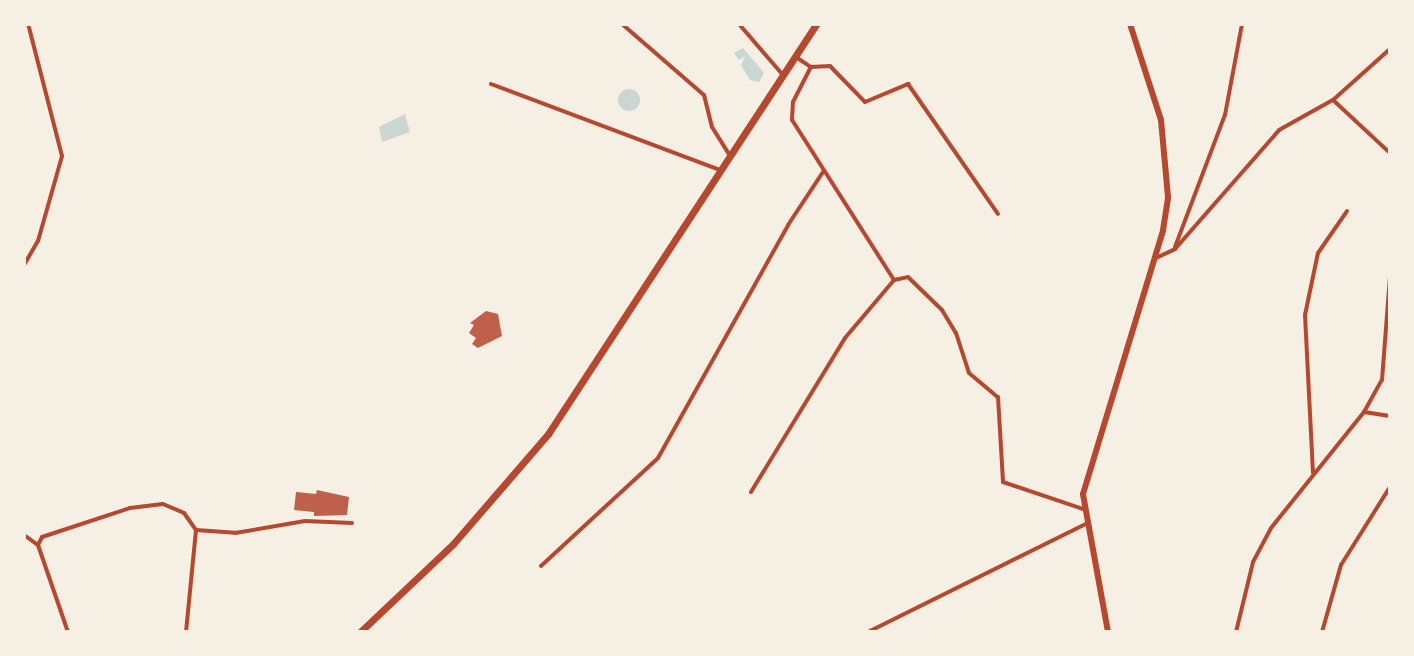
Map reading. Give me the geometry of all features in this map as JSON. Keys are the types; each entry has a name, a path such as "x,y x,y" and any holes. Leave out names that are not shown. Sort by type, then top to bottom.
{"highway":[{"path":"360,632 453,544 529,459 722,171 816,24"}],"street":[{"path":"24,265 38,241 62,156 28,24"},
{"path":"622,24 704,95 712,127 731,157"},
{"path":"739,24 783,76"},
{"path":"1108,632 1083,509 1087,469 1167,211 1165,140 1130,24"},
{"path":"1175,249 1225,115 1242,24"},
{"path":"1154,259 1175,249 1279,130 1333,100 1390,49"},
{"path":"796,57 811,67 830,66 865,102 908,84 998,214"},
{"path":"811,67 791,114 823,172 894,280"},
{"path":"491,84 722,171"},
{"path":"1333,100 1390,153"},
{"path":"541,566 658,458 788,225 823,172"},
{"path":"1313,473 1305,315 1318,253 1347,211"},
{"path":"751,492 845,338 894,280 908,277 942,310 956,333 969,373 998,397 1003,482 1083,509"},
{"path":"1236,632 1260,546 1313,473 1364,412 1382,380 1390,277"},
{"path":"1364,412 1390,416"},
{"path":"1322,632 1341,565 1390,487"},
{"path":"38,545 42,537 69,528 163,504 184,513 196,530 186,632"},
{"path":"196,530 235,533 305,521 352,523"},
{"path":"868,632 1086,524"},
{"path":"24,535 38,545 68,632"}],"shaded area":[{"path":"743,48 764,73 759,82 750,80 741,65 745,56 739,60 734,53"},
{"path":"625,89 633,89 640,100 633,111 625,111 618,104 618,96"},
{"path":"405,114 410,132 382,142 379,127"}],"building":[{"path":"486,311 498,314 502,336 478,348 472,344 476,338 469,333 474,325 470,323"},
{"path":"317,490 349,497 347,515 314,516 314,512 294,510 296,492 316,494"}]}
